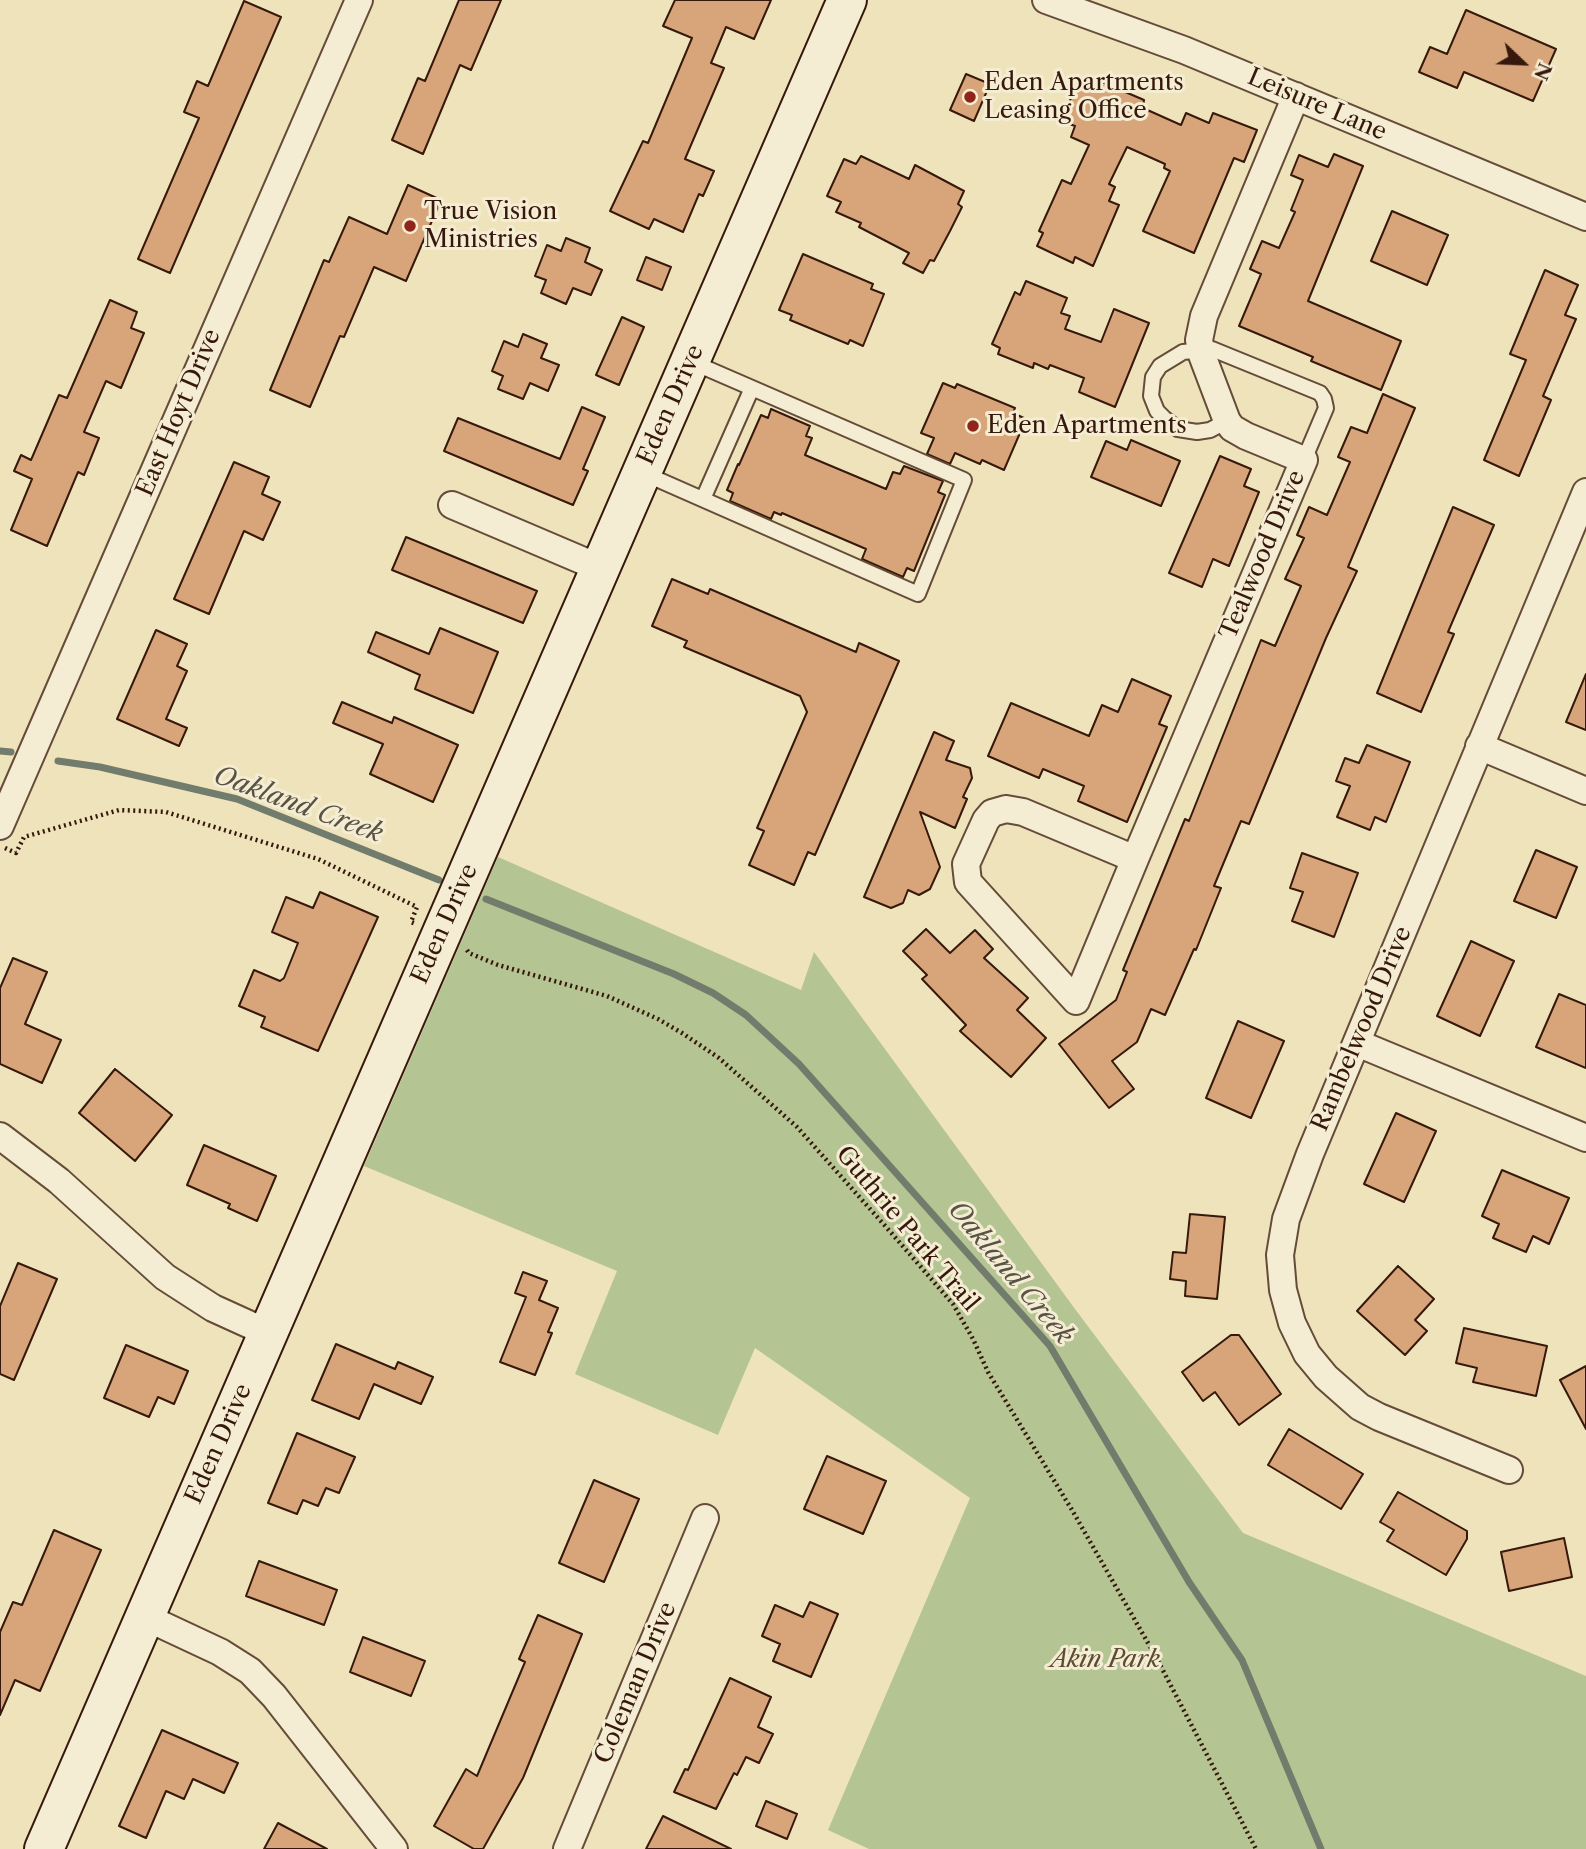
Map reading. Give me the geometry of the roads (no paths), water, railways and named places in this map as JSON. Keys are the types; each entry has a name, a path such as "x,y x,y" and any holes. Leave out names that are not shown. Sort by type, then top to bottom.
{"street":[{"name":"East Hoyt Drive","path":"5,838 359,0"},
{"name":"Eden Drive","path":"44,1849 847,0"},
{"name":"Leisure Lane","path":"1046,0 1161,41 1586,217"},
{"path":"1227,421 1200,348 1199,331 1296,96"},
{"name":"Tealwood Drive","path":"1135,859 1023,811 1006,808 992,813 986,820 968,860 966,873 976,894 1076,1001 1304,460 1239,433 1227,421"},
{"name":"Rambelwood Drive","path":"1509,1470 1378,1418 1360,1407 1317,1367 1292,1323 1283,1290 1282,1238 1286,1219 1310,1153 1586,492"},
{"path":"452,505 600,568"},
{"path":"1479,747 1586,791"},
{"path":"1357,1043 1586,1138"},
{"path":"0,1136 59,1181 165,1277 214,1308 268,1333"},
{"name":"Coleman Drive","path":"567,1849 705,1518"},
{"path":"143,1616 220,1652 250,1671 274,1696 394,1849"}],"lane":[{"path":"1227,421 1210,430 1197,432 1178,429 1157,411 1151,396 1153,377 1160,366 1183,352 1200,348 1212,349 1317,391 1326,408 1304,460"},
{"path":"642,472 918,594 964,480 690,361"},
{"path":"703,499 752,388"}],"waterway":[{"name":"Oakland Creek","path":"0,751 11,752"},
{"name":"Oakland Creek","path":"58,761 100,767 237,799 439,880"},
{"name":"Oakland Creek","path":"486,899 674,974 713,993 746,1015 799,1064 1050,1346 1189,1582 1242,1660 1321,1849"}],"place":[{"name":"Eden Apartments Leasing Office","path":"970,97"},
{"name":"True Vision Ministries","path":"410,226"},
{"name":"Eden Apartments","path":"973,426"}],"park label":[{"name":"Akin Park","path":"1105,1660"}]}
